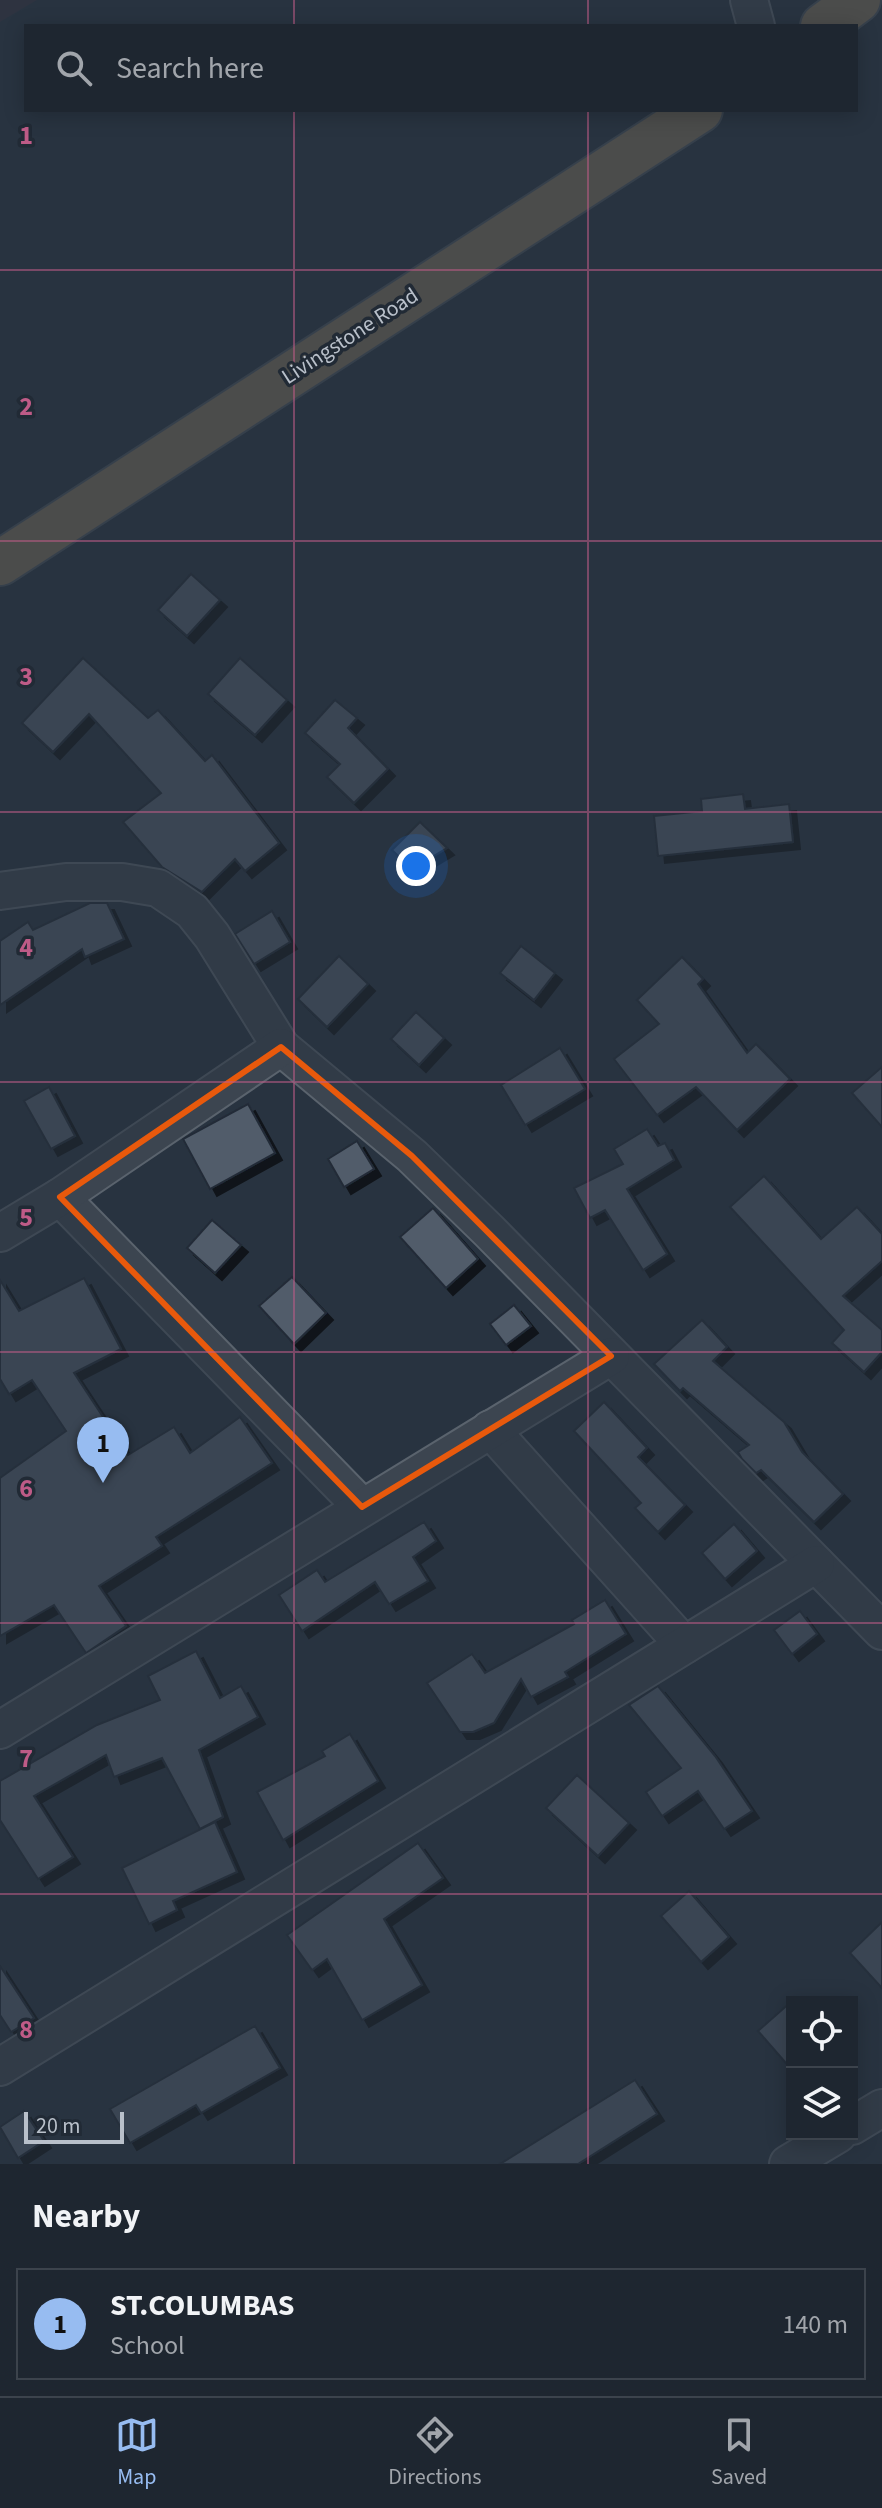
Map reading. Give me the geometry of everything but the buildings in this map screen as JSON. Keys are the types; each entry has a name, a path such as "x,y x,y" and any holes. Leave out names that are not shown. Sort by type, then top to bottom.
{"highway":[{"path":"826,24 858,0"},
{"name":"Livingstone Road","path":"0,563 697,112"}],"street":[{"path":"749,0 755,24"},
{"path":"0,891 66,882 122,882 158,888 192,911 212,936 281,1047 412,1156 882,1631"},
{"path":"0,1233 60,1197 281,1047"},
{"path":"60,1197 362,1507"},
{"path":"0,1730 611,1356"},
{"path":"490,1429 684,1645"},
{"path":"0,2067 816,1564"},
{"path":"858,2122 882,2108"},
{"path":"788,2164 828,2140"}],"highlighted area":[{"path":"281,1047 412,1156 611,1356 362,1507 60,1197"}],"shaded area":[{"path":"0,0 37,0 0,22"}],"place":[{"name":"ST.COLUMBAS","path":"103,1483"}]}
